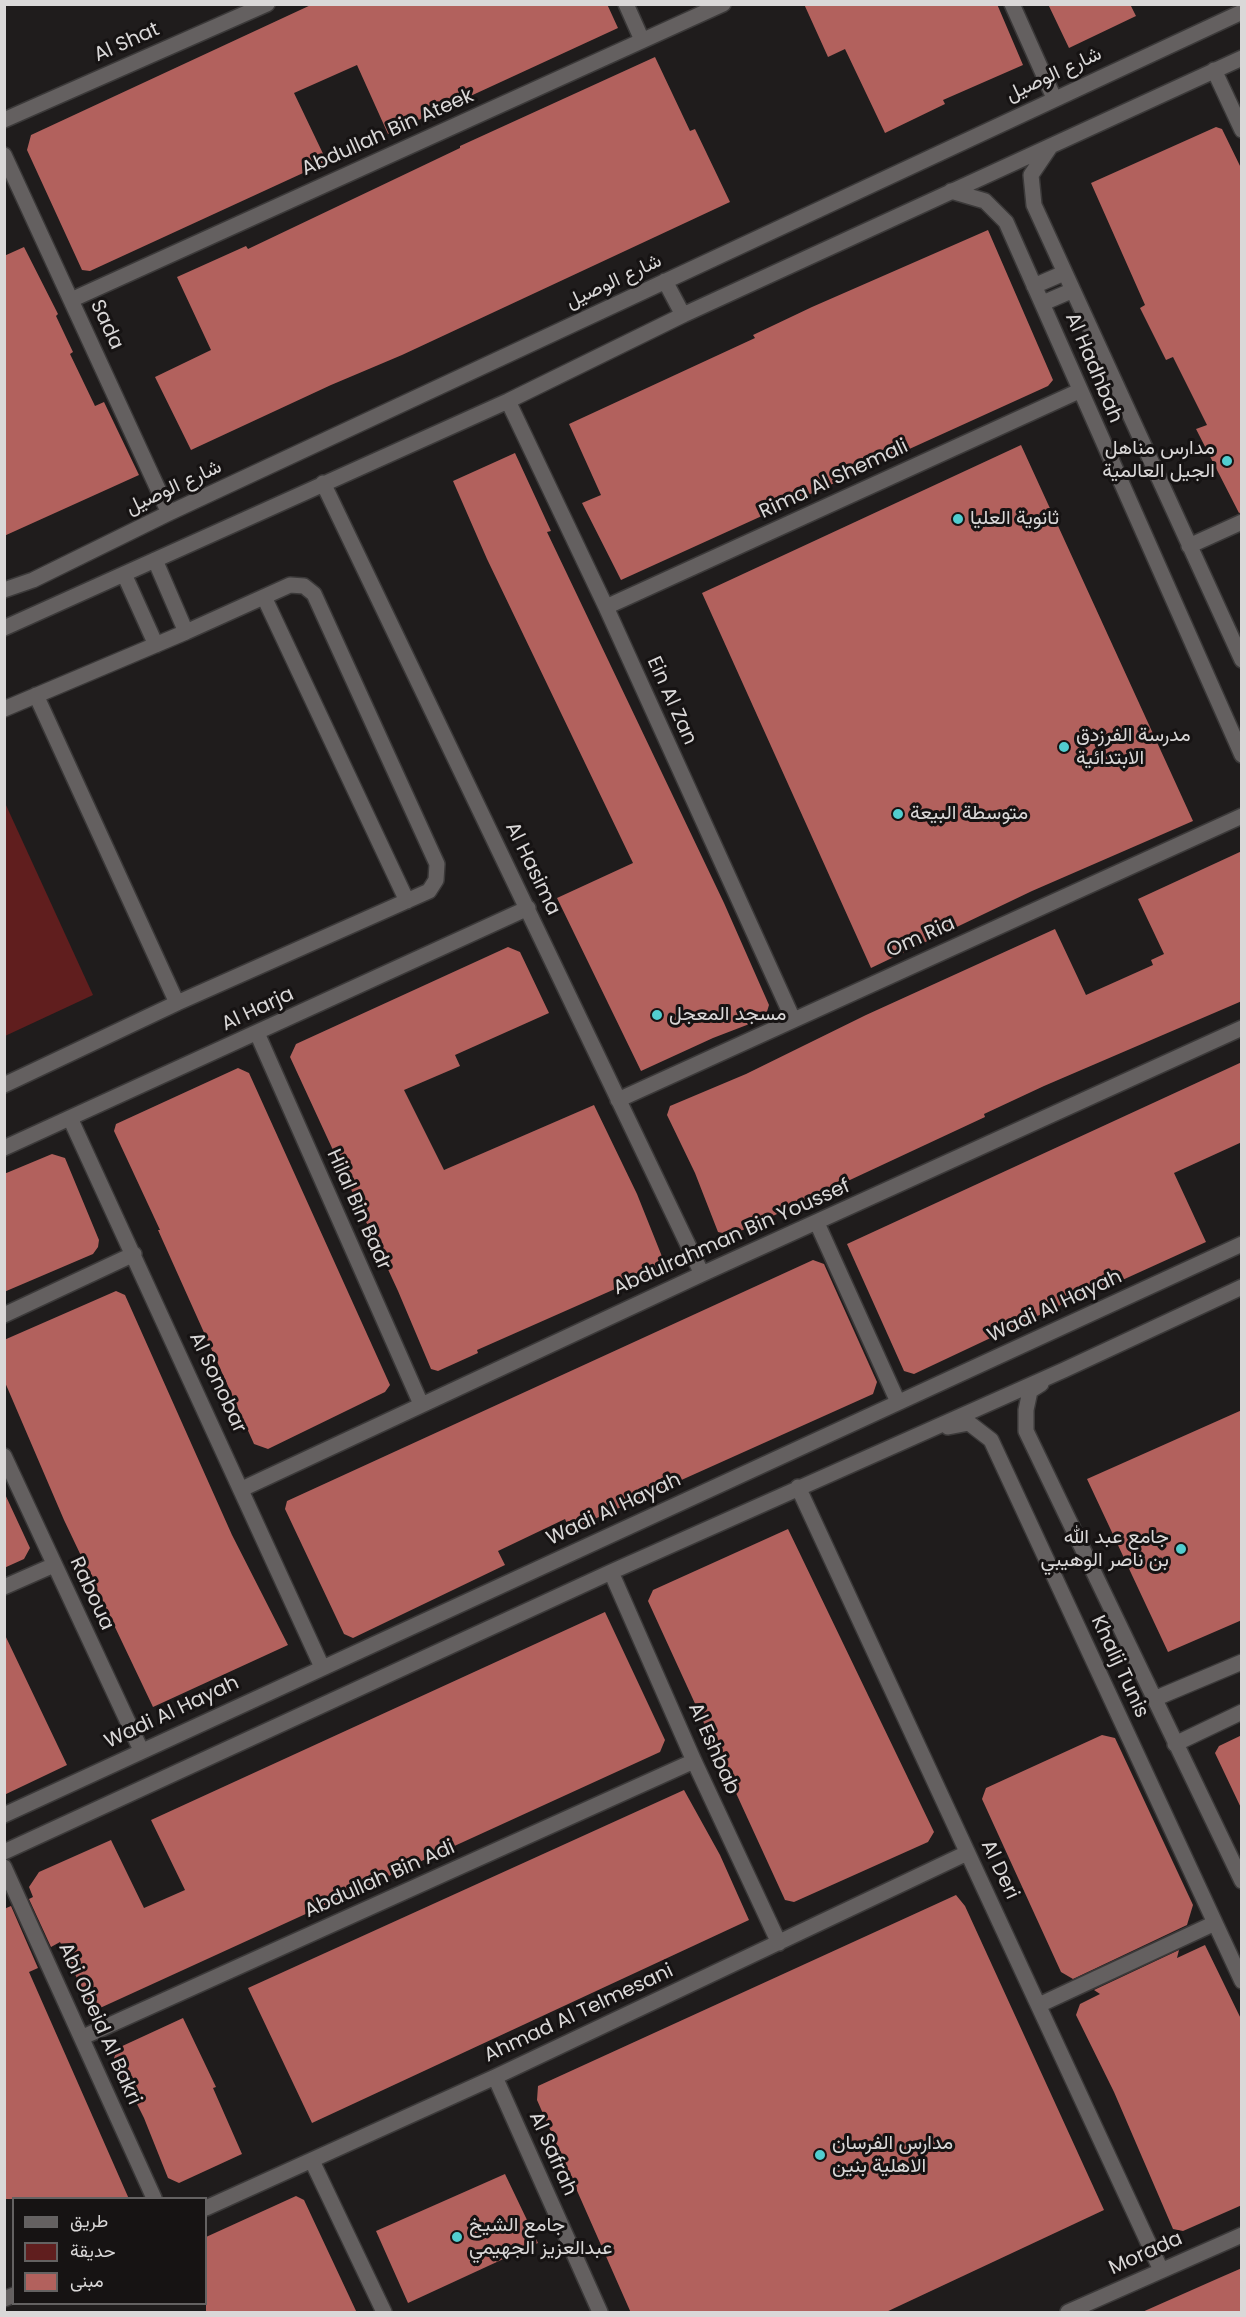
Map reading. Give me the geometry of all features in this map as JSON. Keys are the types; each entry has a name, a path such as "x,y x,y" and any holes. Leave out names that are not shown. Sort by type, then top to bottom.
{"street":[{"name":"Al Shat","path":"4,120 267,4"},
{"path":"626,4 642,40"},
{"name":"Abdullah Bin Ateek","path":"71,300 723,4"},
{"path":"1012,4 1054,98"},
{"name":"شارع الوصيل","path":"4,590 33,580 169,513 1242,12"},
{"path":"4,628 508,401 683,315 1242,58"},
{"path":"1214,70 1242,130"},
{"name":"Al Hadhbah","path":"1052,144 1031,175 1034,205 1071,291 1242,660"},
{"name":"Sada","path":"4,155 169,513"},
{"name":"Al Hadhbah","path":"951,191 985,201 1006,222 1242,755"},
{"path":"1034,286 1064,273"},
{"path":"665,281 683,315"},
{"path":"1042,303 1071,291"},
{"name":"Rima Al Shemali","path":"606,608 1079,391"},
{"name":"Ein Al Zan","path":"508,401 606,608 793,1019"},
{"name":"Al Hasima","path":"323,483 702,1274"},
{"path":"1189,546 1242,522"},
{"path":"155,560 186,632"},
{"path":"124,574 156,645"},
{"path":"4,709 290,585 304,586 314,594 437,864 436,880 429,891 177,1003 4,1085"},
{"path":"264,597 406,901"},
{"path":"36,695 177,1003"},
{"name":"Om Ria","path":"618,1100 1242,816"},
{"name":"Al Harja","path":"4,1148 528,908"},
{"name":"Abdulrahman Bin Youssef","path":"242,1490 702,1274 1242,1028"},
{"name":"Hilal Bin Badr","path":"257,1033 421,1404"},
{"name":"Al Sonobar","path":"70,1118 322,1667"},
{"path":"817,1223 898,1402"},
{"name":"Wadi Al Hayah","path":"4,1815 1242,1244"},
{"path":"4,1315 134,1254"},
{"path":"4,1852 611,1572 921,1431 1064,1370 1242,1287"},
{"name":"Khalij Tunis","path":"1064,1370 1030,1391 1026,1410 1026,1431 1242,1881"},
{"name":"Khalij Tunis","path":"921,1431 969,1423 991,1440 1242,1981"},
{"name":"Raboua","path":"4,1456 141,1750"},
{"name":"Al Deri","path":"798,1487 1161,2270"},
{"path":"4,1587 54,1565"},
{"name":"Al Eshbab","path":"611,1572 694,1761 779,1943"},
{"path":"1154,1699 1242,1662"},
{"path":"1175,1744 1242,1712"},
{"name":"Abdullah Bin Adi","path":"83,2037 694,1761"},
{"name":"Ahmad Al Telmesani","path":"207,2208 495,2078 967,1853"},
{"name":"Abi Obeid Al Bakri","path":"4,1867 83,2037 152,2197"},
{"path":"1039,2005 1215,1923"},
{"name":"Al Safrah","path":"495,2078 600,2313"},
{"path":"312,2161 384,2313"},
{"name":"Morada","path":"1068,2313 1242,2235"}],"green space":[{"path":"5,803 93,995 4,1036"}],"building":[{"path":"313,4 607,4 618,28 388,134 357,65 294,93 327,162 90,271 82,270 27,150 31,135"},
{"path":"804,4 997,4 1023,65 943,100 945,104 885,133 845,49 828,57"},
{"path":"1048,4 1130,4 1136,16 1069,48"},
{"path":"655,57 690,131 695,129 730,202 402,355 191,450 155,377 211,350 177,277 246,246 248,249 460,146"},
{"path":"1216,127 1222,129 1242,170 1242,512 1239,513 1196,429 1207,425 1173,357 1166,360 1140,308 1145,305 1091,183"},
{"path":"988,230 1053,380 1048,386 621,580 582,503 601,495 569,424 755,338 753,335 812,307"},
{"path":"24,247 58,314 56,316 73,352 70,354 95,406 104,402 139,475 4,536 4,256"},
{"path":"1021,445 1193,821 1032,891 871,968 702,593"},
{"path":"515,453 551,531 547,532 724,903 769,1005 765,1018 713,1038 641,1071 557,898 633,863 487,559 453,481"},
{"path":"1242,851 1242,1001 1044,1086 984,1114 985,1117 732,1235 718,1232 695,1173 667,1115 670,1106 746,1074 866,1015 1055,929 1086,995 1153,965 1151,960 1164,954 1138,899"},
{"path":"508,947 520,952 549,1013 455,1055 460,1066 404,1090 444,1170 594,1105 637,1194 663,1259 658,1270 477,1350 478,1353 438,1371 431,1369 398,1291 290,1057 296,1044"},
{"path":"1242,1062 1242,1142 1174,1173 1206,1242 1085,1297 1084,1294 914,1374 904,1371 847,1244"},
{"path":"238,1068 249,1073 390,1385 385,1392 268,1449 254,1444 114,1131 116,1124"},
{"path":"52,1154 65,1158 99,1240 98,1247 93,1254 4,1292 4,1174"},
{"path":"813,1260 824,1264 877,1382 873,1394 570,1530 565,1519 498,1551 505,1565 353,1638 344,1634 285,1509 287,1501"},
{"path":"116,1291 125,1295 232,1535 288,1645 153,1707 64,1520 4,1380 4,1340"},
{"name":"جامع عبد الله بن ناصر الوهيبي","path":"1242,1410 1242,1620 1168,1652 1087,1479"},
{"path":"4,1492 30,1548 24,1559 4,1568"},
{"path":"788,1529 934,1832 928,1842 794,1902 785,1900 648,1601 653,1590"},
{"path":"605,1612 665,1740 660,1752 100,2008 89,2004 60,1942 51,1947 29,1899 33,1897 29,1887 39,1872 111,1840 144,1908 185,1890 151,1820"},
{"path":"4,1633 67,1765 4,1795"},
{"path":"1102,1735 1115,1738 1193,1905 1187,1925 1073,1979 1061,1972 982,1799 986,1788"},
{"path":"1242,1735 1242,1810 1215,1753 1219,1746"},
{"path":"684,1790 720,1855 749,1920 312,2123 248,1988"},
{"name":"مدارس الفرسان الاهلية بنين","path":"956,1895 965,1906 1104,2210 884,2313 631,2313 537,2100 538,2086"},
{"path":"11,1906 38,1968 29,1972 128,2197 12,2197 12,2199 4,2199 4,1909"},
{"path":"1205,1945 1242,2021 1242,2205 1183,2231 1173,2229 1114,2092 1076,2015 1080,2004 1100,1994 1094,1990 1179,1950 1177,1958"},
{"path":"183,2018 216,2087 213,2088 242,2154 179,2183 168,2178 144,2118 114,2058 118,2048"},
{"name":"جامع الشيخ عبدالعزيز الجهيمي","path":"505,2174 538,2243 408,2303 376,2231"},
{"path":"296,2196 304,2200 357,2313 206,2313 207,2237"},
{"path":"1242,2268 1242,2313 1140,2313 1219,2278"}],"place":[{"name":"مدارس مناهل الجيل العالمية","path":"1227,461"},
{"name":"ثانوية العليا","path":"958,519"},
{"name":"مدرسة الفرزدق الابتدائية","path":"1064,747"},
{"name":"متوسطة البيعة","path":"898,814"},
{"name":"مسجد المعجل","path":"657,1015"},
{"name":"جامع عبد الله بن ناصر الوهيبي","path":"1181,1549"},
{"name":"مدارس الفرسان الاهلية بنين","path":"820,2155"},
{"name":"جامع الشيخ عبدالعزيز الجهيمي","path":"457,2237"}]}
